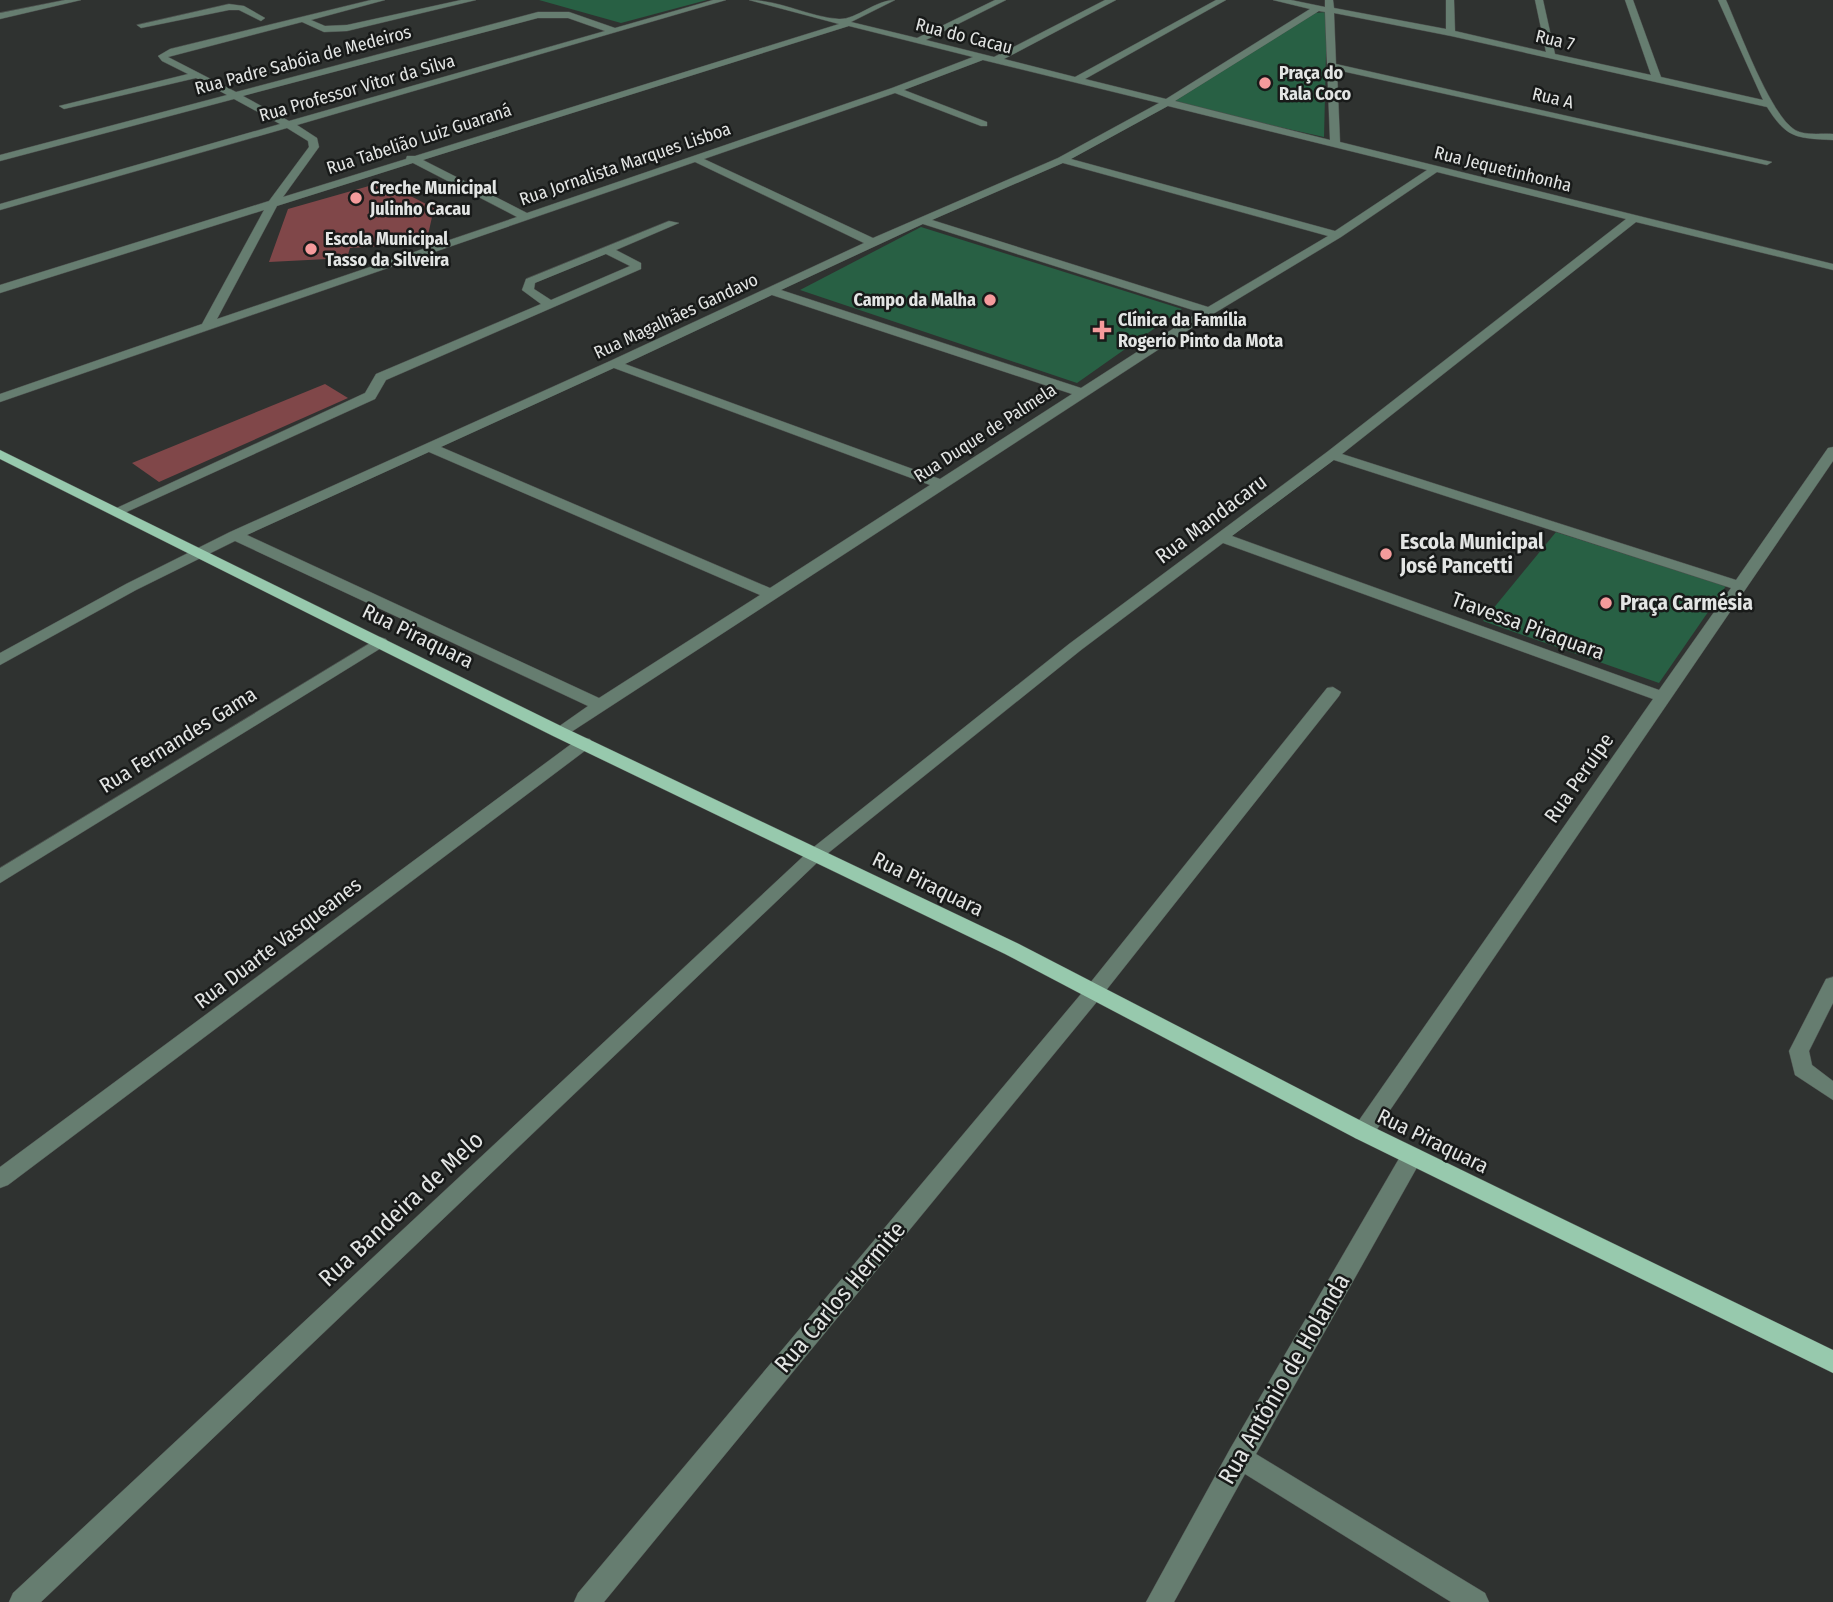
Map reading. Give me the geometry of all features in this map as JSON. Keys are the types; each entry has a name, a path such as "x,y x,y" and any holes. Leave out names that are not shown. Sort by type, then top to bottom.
{"main road":[{"name":"Rua Piraquara","path":"0,454 559,732 816,854 1363,1132 1833,1362"}],"street":[{"path":"0,16 77,0"},
{"path":"261,18 338,0"},
{"path":"208,325 273,204 314,147 313,140 163,56 381,0"},
{"path":"303,19 324,29 346,28 472,0"},
{"name":"Rua Professor Vitor da Silva","path":"0,207 722,0"},
{"name":"Rua do Cacau","path":"753,0 774,2 846,23 1166,103"},
{"path":"846,23 891,0"},
{"path":"919,40 1002,0"},
{"path":"995,60 1112,0"},
{"path":"1075,81 1222,0"},
{"name":"Rua 7","path":"1277,0 1317,8 1330,5 1363,11 1771,105"},
{"path":"1450,0 1451,33"},
{"path":"1539,0 1551,55"},
{"path":"1629,0 1657,79"},
{"path":"1722,0 1771,105 1786,127 1794,132 1833,137"},
{"path":"1330,5 1335,145"},
{"path":"141,25 229,7 241,8 276,26"},
{"name":"Rua Magalhães Gandavo","path":"0,660 235,535 432,448 922,220 1062,160 1166,103 1317,8"},
{"name":"Rua Padre Sabóia de Medeiros","path":"0,158 538,15 563,13 615,31"},
{"name":"Rua Tabelião Luiz Guaraná","path":"0,289 846,23"},
{"name":"Rua Jornalista Marques Lisboa","path":"0,398 895,90 982,57"},
{"name":"Rua A","path":"1333,66 1767,162"},
{"path":"64,106 197,75"},
{"path":"895,90 984,124"},
{"name":"Rua Jequetinhonha","path":"1166,103 1833,267"},
{"path":"411,158 524,216"},
{"path":"696,159 874,243"},
{"path":"1062,160 1337,234"},
{"name":"Rua Duque de Palmela","path":"559,732 1209,311 1337,234 1433,170"},
{"name":"Rua Mandacaru","path":"816,854 1075,647 1332,454 1633,219"},
{"path":"922,220 1209,311"},
{"path":"551,305 528,290 530,281 673,223"},
{"path":"115,512 370,396 381,377 637,267 607,250"},
{"path":"772,291 1083,393"},
{"path":"614,364 942,485"},
{"path":"432,448 770,594"},
{"name":"Rua Peruípe","path":"1363,1132 1833,451"},
{"path":"1332,454 1740,586"},
{"path":"235,535 600,705"},
{"name":"Travessa Piraquara","path":"1220,537 1662,697"},
{"name":"Rua Fernandes Gama","path":"0,877 380,642"},
{"name":"Rua Carlos Hermite","path":"587,1602 1093,993 1333,691"},
{"name":"Rua Duarte Vasqueanes","path":"0,1179 584,743"},
{"name":"Rua Bandeira de Melo","path":"22,1602 816,854"},
{"path":"1833,984 1799,1051 1802,1069 1833,1092"},
{"name":"Rua Antônio de Holanda","path":"1159,1602 1412,1156"},
{"path":"1239,1457 1476,1602"}],"green space":[{"path":"539,0 707,0 621,23"},
{"name":"Praça do Rala Coco","path":"1327,12 1324,137 1172,103 1296,22 1314,13"},
{"name":"Campo da Malha","path":"921,227 1182,309 1077,383 800,290"},
{"name":"Praça Carmésia","path":"1556,532 1726,586 1659,683 1483,621"}],"building":[{"path":"383,182 434,208 428,235 401,245 350,248 347,258 269,262 288,209"},
{"path":"325,384 348,398 159,482 132,463"}],"place":[{"name":"Praça do Rala Coco","path":"1265,83"},
{"name":"Creche Municipal Julinho Cacau","path":"356,198"},
{"name":"Escola Municipal Tasso da Silveira","path":"311,249"},
{"name":"Campo da Malha","path":"990,300"},
{"name":"Clínica da Família Rogerio Pinto da Mota","path":"1102,330"},
{"name":"Escola Municipal José Pancetti","path":"1386,554"},
{"name":"Praça Carmésia","path":"1606,603"}]}
